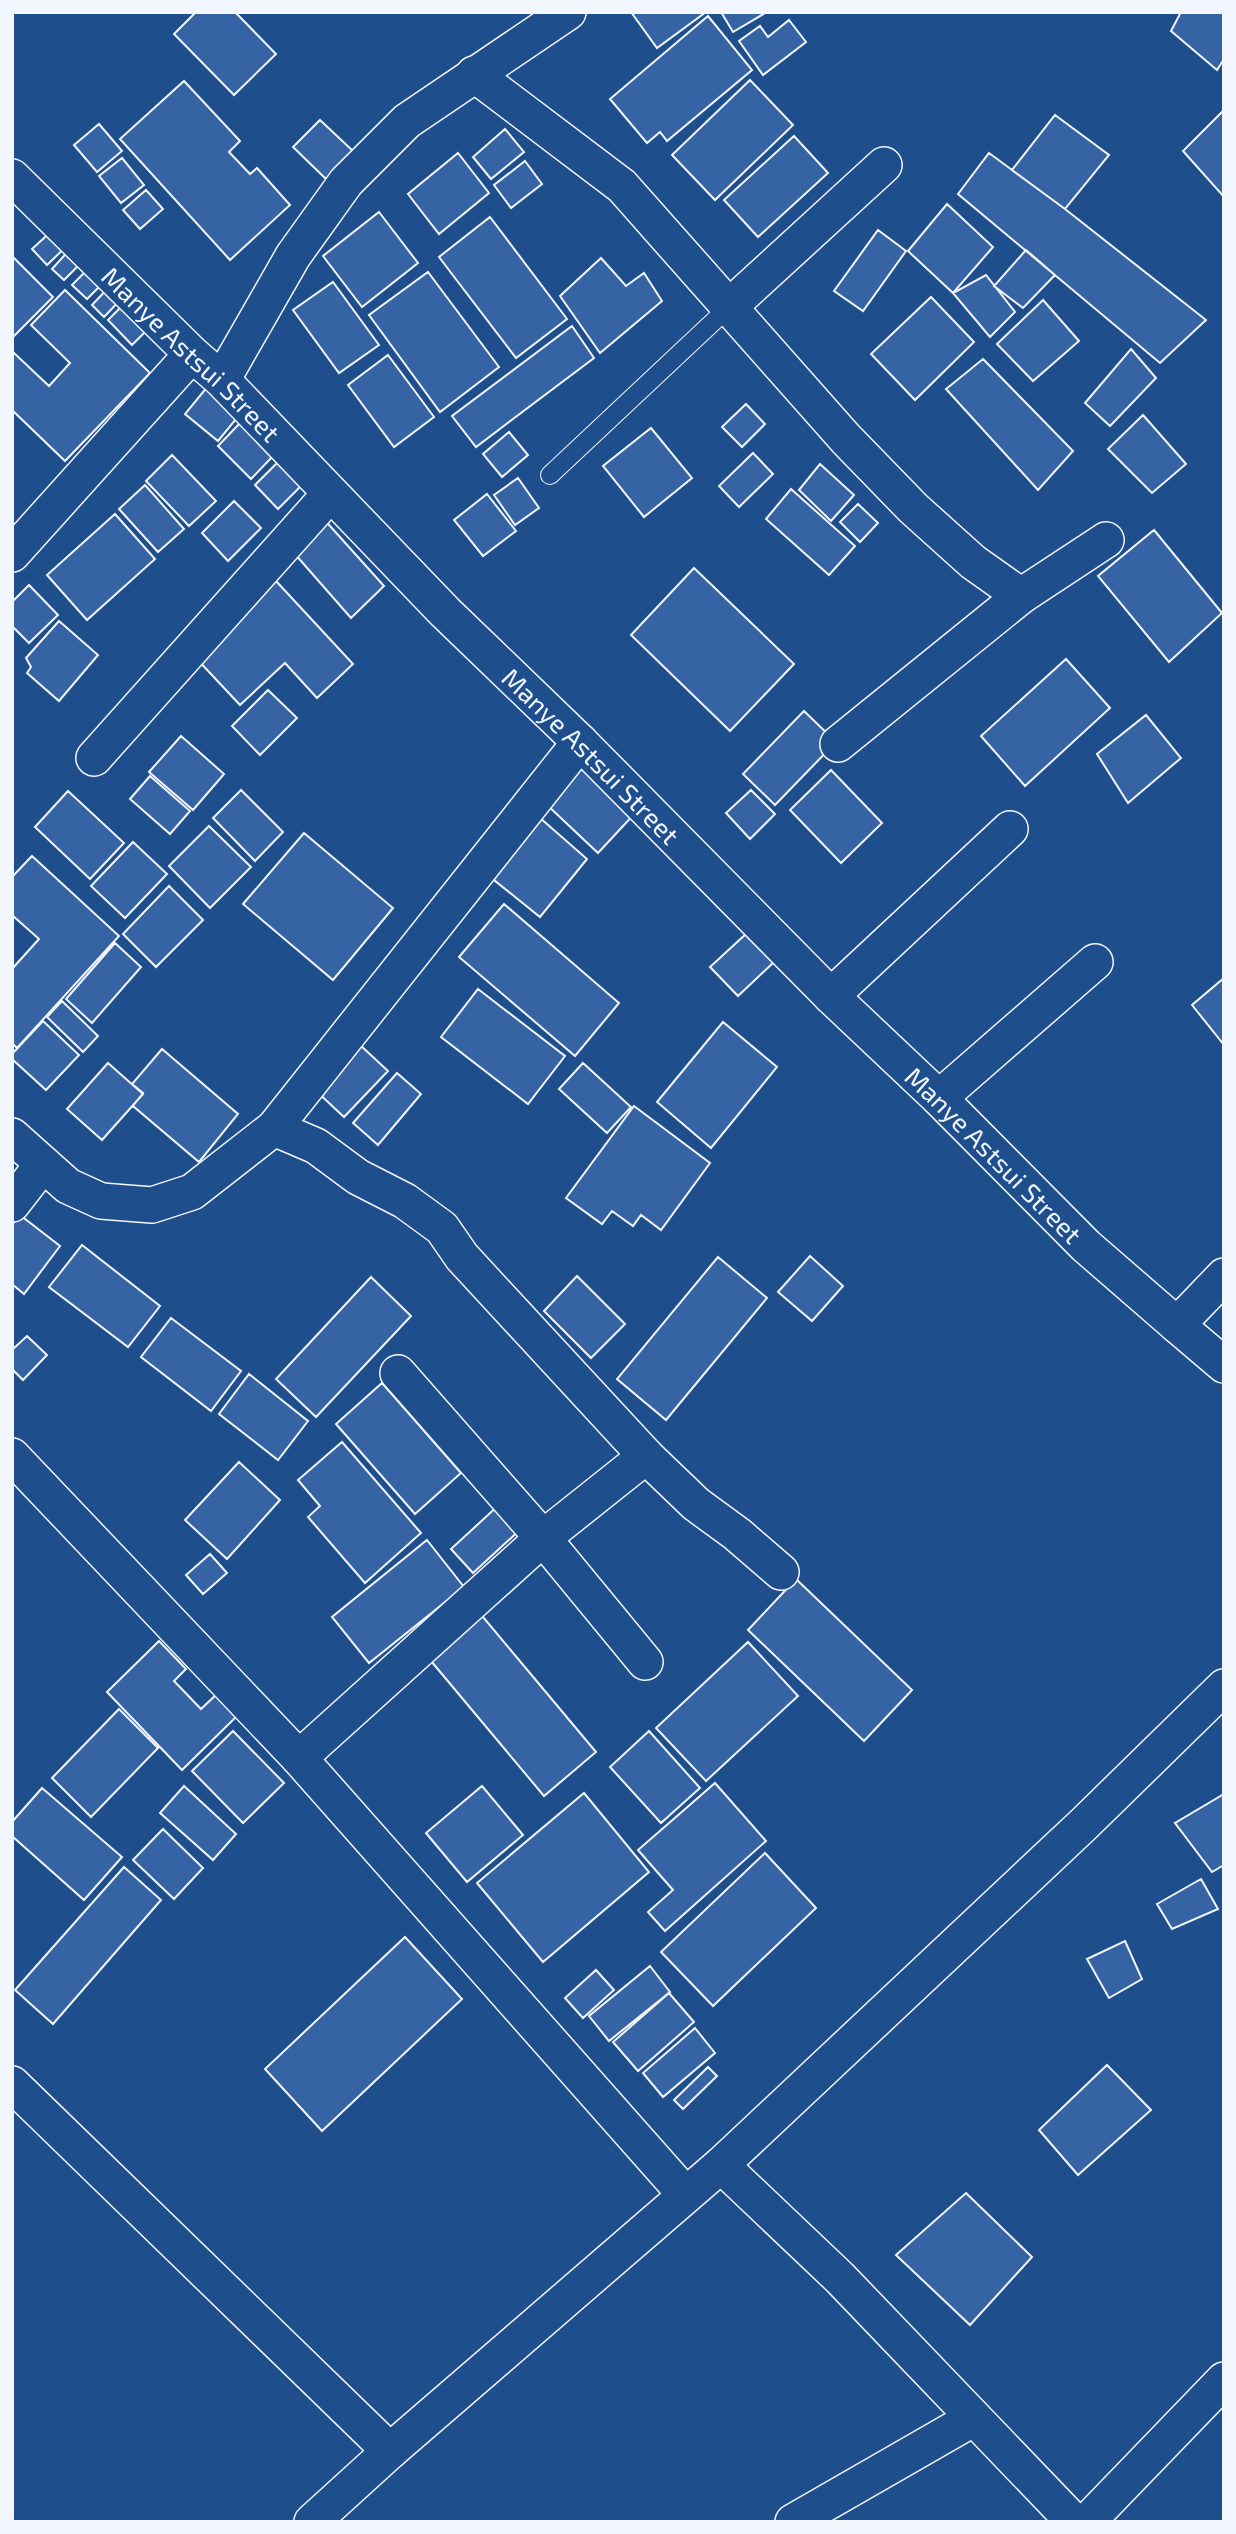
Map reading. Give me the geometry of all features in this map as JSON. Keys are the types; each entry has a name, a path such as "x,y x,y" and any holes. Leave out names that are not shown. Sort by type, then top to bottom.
{"street":[{"path":"222,380 293,256 346,182 407,121 568,12"},
{"path":"474,74 622,186 846,439 913,508 973,562 1021,596"},
{"path":"729,307 884,165"},
{"name":"Manye Astsui Street","path":"12,177 192,354 222,380 445,612 580,742 831,996 939,1098 1086,1247 1224,1365"},
{"path":"12,554 192,354"},
{"path":"94,758 330,494"},
{"path":"838,744 1021,596 1106,540"},
{"path":"12,1136 68,1186 101,1201 152,1205 192,1192 274,1128 580,742"},
{"path":"831,996 1010,829"},
{"path":"939,1098 1095,962"},
{"path":"274,1128 316,1146 358,1177 405,1201 442,1228 461,1257 646,1456 696,1504 781,1572"},
{"path":"12,1204 43,1164"},
{"path":"1177,1325 1224,1276"},
{"path":"398,1373 543,1538 645,1662"},
{"path":"12,1456 299,1758 685,2194"},
{"path":"299,1758 543,1538 646,1456"},
{"path":"312,2522 390,2451 721,2165 1084,1824 1224,1687"},
{"path":"12,2084 390,2451"},
{"path":"721,2165 840,2278 1074,2522"},
{"path":"1087,2522 1224,2380"},
{"path":"793,2522 974,2418"}],"lane":[{"path":"550,475 729,307"}],"building":[{"path":"196,12 235,12 276,54 234,95 174,34"},
{"path":"631,12 706,12 657,48"},
{"path":"721,12 767,12 733,32"},
{"path":"1181,12 1224,12 1224,59 1217,70 1171,31"},
{"path":"708,16 752,70 667,141 660,132 647,143 610,99"},
{"path":"789,20 806,42 763,75 739,41 760,26 768,37"},
{"path":"750,80 793,125 715,200 672,155"},
{"path":"184,81 240,141 229,152 250,174 257,168 290,205 230,260 120,139"},
{"path":"1224,110 1224,197 1183,151"},
{"path":"1055,115 1109,155 1065,209 1012,170"},
{"path":"320,120 353,151 326,179 293,147"},
{"path":"99,124 122,151 97,172 74,145"},
{"path":"505,129 524,152 491,179 473,157"},
{"path":"794,136 828,173 758,237 724,200"},
{"path":"458,153 489,193 439,234 408,194"},
{"path":"989,153 1206,320 1160,363 958,194"},
{"path":"122,158 144,185 121,203 99,176"},
{"path":"525,161 542,184 511,208 494,185"},
{"path":"146,190 163,209 140,229 123,210"},
{"path":"947,204 993,247 953,293 908,251"},
{"path":"379,212 418,263 362,307 323,256"},
{"path":"490,217 567,319 516,358 439,257"},
{"path":"56,227 71,242 47,265 32,249"},
{"path":"878,230 906,251 863,311 834,291"},
{"path":"73,246 85,259 64,280 52,269"},
{"path":"1026,250 1055,275 1023,308 994,286"},
{"path":"12,256 53,297 12,338"},
{"path":"601,258 626,286 644,273 662,301 600,353 560,296"},
{"path":"94,263 108,278 87,299 72,285"},
{"path":"428,272 499,367 440,412 369,315"},
{"path":"986,275 1015,312 990,337 953,293"},
{"path":"333,282 379,345 339,373 293,310"},
{"path":"112,284 124,296 104,317 92,305"},
{"path":"65,290 150,373 65,461 12,410 12,351 49,386 70,363 31,325"},
{"path":"931,297 974,342 915,400 871,354"},
{"path":"128,300 153,324 132,345 108,320"},
{"path":"1043,300 1079,341 1033,381 997,344"},
{"path":"572,326 594,358 476,447 452,416"},
{"path":"1131,349 1156,378 1110,426 1085,403"},
{"path":"388,355 434,417 394,447 348,385"},
{"path":"983,359 1073,451 1038,490 946,389"},
{"path":"208,386 241,413 218,441 185,414"},
{"path":"746,404 765,424 742,447 722,427"},
{"path":"1143,415 1186,464 1152,493 1108,449"},
{"path":"240,423 274,455 251,479 218,446"},
{"path":"651,428 692,478 644,517 603,466"},
{"path":"509,432 528,455 502,477 483,454"},
{"path":"753,453 773,474 739,507 719,486"},
{"path":"172,455 216,501 189,526 146,481"},
{"path":"278,462 301,486 278,509 255,485"},
{"path":"820,464 854,495 831,521 799,490"},
{"path":"518,478 539,508 515,525 494,495"},
{"path":"145,485 184,529 158,552 119,509"},
{"path":"791,489 855,546 829,575 766,519"},
{"path":"487,494 516,531 483,556 454,520"},
{"path":"234,501 261,528 228,561 202,533"},
{"path":"858,504 878,523 860,542 840,522"},
{"path":"115,514 155,559 87,620 47,575"},
{"path":"321,516 384,586 351,618 287,545"},
{"path":"1154,530 1222,613 1169,662 1098,576"},
{"path":"694,568 794,664 730,731 631,635"},
{"path":"276,581 353,664 317,698 285,663 240,705 195,657"},
{"path":"29,585 58,615 29,643 12,626 12,602"},
{"path":"59,621 98,655 59,701 27,673 31,667 26,658"},
{"path":"1066,659 1110,708 1025,786 981,736"},
{"path":"268,690 297,718 260,755 232,726"},
{"path":"804,711 836,742 775,805 743,774"},
{"path":"1146,715 1181,758 1128,803 1097,754"},
{"path":"181,736 224,774 193,810 149,772"},
{"path":"584,762 637,811 598,853 546,804"},
{"path":"831,770 882,823 841,863 790,810"},
{"path":"150,776 190,811 170,834 130,799"},
{"path":"241,790 283,832 255,861 213,818"},
{"path":"751,790 775,814 750,839 726,813"},
{"path":"68,791 124,843 90,879 35,827"},
{"path":"539,817 587,859 540,917 489,876"},
{"path":"209,826 251,867 210,908 169,866"},
{"path":"304,833 393,908 333,980 243,904"},
{"path":"133,842 167,874 125,918 91,886"},
{"path":"32,856 119,936 17,1048 12,1043 12,969 39,939 12,915 12,877"},
{"path":"169,886 203,920 156,967 123,934"},
{"path":"504,904 619,1003 575,1056 459,957"},
{"path":"747,933 774,962 738,996 710,967"},
{"path":"115,943 141,967 92,1023 66,999"},
{"path":"1224,978 1224,1045 1192,1005"},
{"path":"478,989 565,1056 528,1104 441,1037"},
{"path":"62,1001 98,1036 83,1052 47,1017"},
{"path":"43,1021 79,1055 46,1090 12,1059 12,1054"},
{"path":"723,1022 777,1067 711,1148 657,1102"},
{"path":"359,1044 388,1071 344,1117 315,1090"},
{"path":"162,1049 238,1114 199,1162 133,1106 143,1093 132,1084"},
{"path":"108,1063 143,1094 102,1140 67,1109"},
{"path":"583,1063 631,1107 607,1133 559,1089"},
{"path":"397,1073 421,1094 378,1145 353,1123"},
{"path":"634,1106 710,1163 661,1230 641,1215 633,1226 612,1211 602,1224 566,1198"},
{"path":"20,1215 60,1246 24,1294 12,1284 12,1225"},
{"path":"82,1245 160,1306 128,1347 49,1287"},
{"path":"810,1256 843,1286 812,1321 778,1292"},
{"path":"718,1257 767,1298 666,1420 617,1379"},
{"path":"577,1276 625,1324 591,1358 544,1311"},
{"path":"371,1277 411,1316 316,1417 276,1379"},
{"path":"171,1318 241,1371 211,1411 141,1357"},
{"path":"27,1336 47,1355 23,1380 12,1369 12,1350"},
{"path":"249,1374 308,1421 278,1460 219,1414"},
{"path":"382,1383 461,1473 415,1514 336,1424"},
{"path":"342,1442 421,1533 365,1583 308,1517 320,1506 298,1480"},
{"path":"239,1462 280,1500 227,1559 185,1520"},
{"path":"501,1503 523,1527 473,1573 451,1549"},
{"path":"427,1540 464,1587 369,1663 332,1617"},
{"path":"210,1554 227,1573 203,1594 186,1575"},
{"path":"796,1579 912,1690 864,1741 748,1630"},
{"path":"478,1611 596,1752 544,1796 426,1655"},
{"path":"159,1641 186,1669 174,1681 201,1709 219,1692 239,1714 182,1770 107,1692"},
{"path":"748,1642 798,1696 706,1781 656,1728"},
{"path":"119,1709 158,1748 91,1817 52,1778"},
{"path":"233,1731 284,1783 243,1823 192,1771"},
{"path":"649,1731 700,1788 661,1823 610,1767"},
{"path":"715,1783 766,1841 665,1931 648,1912 673,1890 638,1850"},
{"path":"184,1786 236,1834 213,1860 160,1813"},
{"path":"482,1786 523,1835 467,1882 426,1833"},
{"path":"42,1788 122,1857 84,1900 12,1836 12,1822"},
{"path":"584,1793 649,1872 543,1962 477,1883"},
{"path":"1224,1794 1224,1865 1212,1872 1175,1823"},
{"path":"163,1829 203,1868 174,1899 133,1860"},
{"path":"765,1853 816,1908 713,2006 661,1952"},
{"path":"124,1867 161,1900 53,2024 15,1990"},
{"path":"1201,1879 1218,1909 1172,1929 1157,1904"},
{"path":"405,1937 462,1999 322,2131 265,2069"},
{"path":"1125,1941 1142,1979 1109,1998 1087,1959"},
{"path":"650,1966 670,1992 609,2041 589,2016"},
{"path":"596,1970 614,1990 583,2018 565,1998"},
{"path":"669,1993 694,2022 638,2071 613,2042"},
{"path":"695,2028 715,2053 663,2097 643,2073"},
{"path":"1107,2065 1151,2110 1078,2175 1039,2130"},
{"path":"708,2067 717,2076 683,2109 674,2100"},
{"path":"966,2193 1032,2257 970,2325 896,2255"}]}
